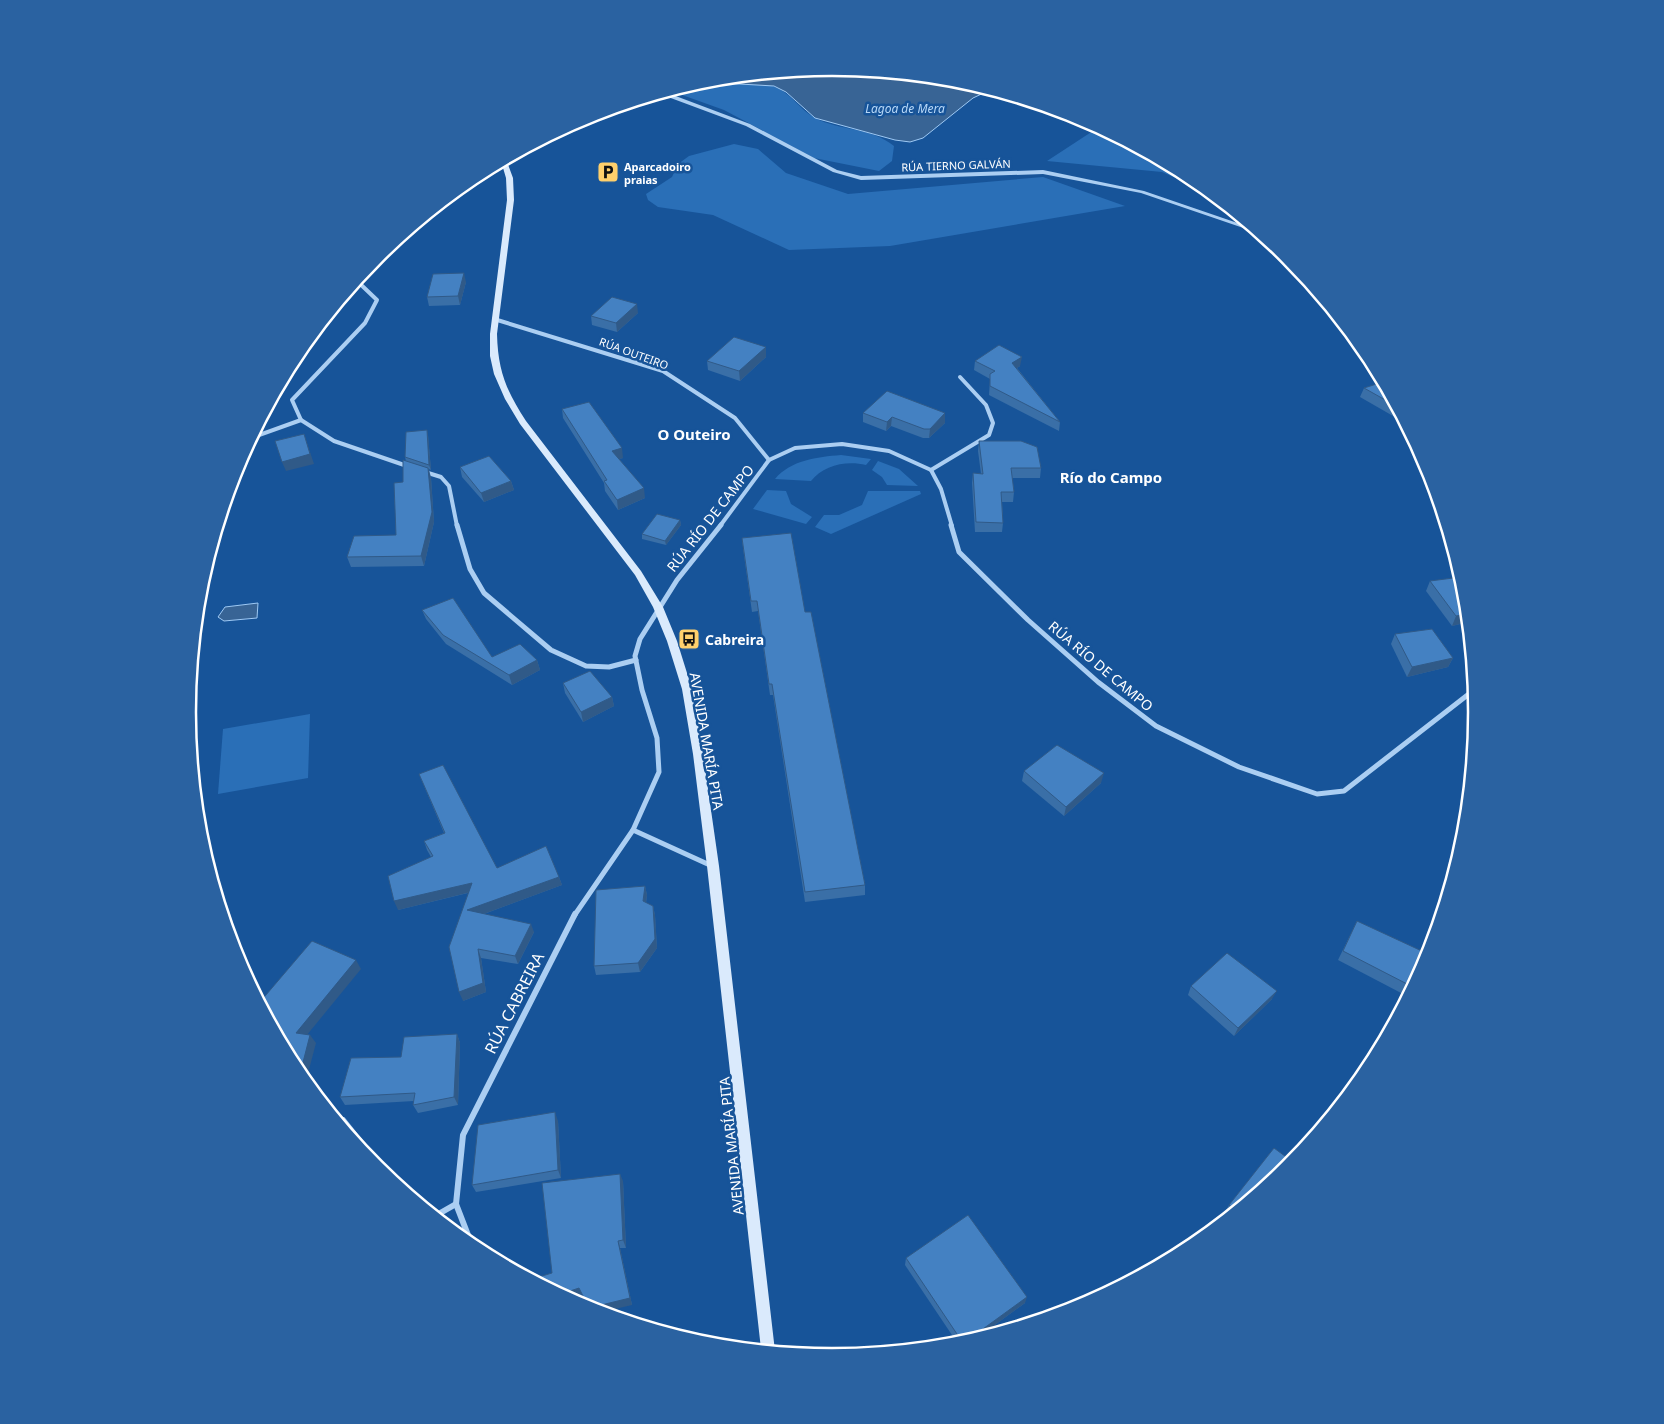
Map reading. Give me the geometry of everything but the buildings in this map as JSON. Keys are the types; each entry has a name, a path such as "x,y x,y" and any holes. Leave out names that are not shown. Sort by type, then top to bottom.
{"main road":[{"name":"AVENIDA MARÍA PITA","path":"507,165 512,193 494,318 494,357 507,396 522,422 638,573 658,607 672,641 687,689 713,866 767,1344"}],"street":[{"name":"RÚA TIERNO GALVÁN","path":"672,97 748,124 835,171 861,178 1043,172 1142,192 1244,228"},
{"path":"361,285 377,300 365,323 292,400 301,420 334,441 440,478 449,486 460,539 470,569 484,593 551,650 586,666 608,667 636,660"},
{"name":"RÚA OUTEIRO","path":"494,318 662,371 735,418 769,460"},
{"path":"931,470 989,435 993,422 986,405 960,377"},
{"path":"260,435 301,420"},
{"name":"RÚA RÍO DE CAMPO","path":"658,607 769,460 795,448 842,444 889,451 931,470 941,489 959,552 1028,620 1098,682 1156,726 1239,767 1317,794 1344,791 1467,695"},
{"name":"RÚA CABREIRA","path":"468,1233 456,1204 463,1136 575,914 634,830 659,772 657,738 642,690 636,660 640,639 658,607"},
{"path":"634,830 713,866"},
{"path":"441,1213 456,1204"}],"shaded area":[{"path":"743,83 775,87 786,93 815,118 875,135 885,140 894,146 892,161 879,171 814,158 724,110 681,95"},
{"path":"1091,132 1150,161 1180,180 1162,172 1047,161"},
{"path":"734,144 758,149 786,173 848,194 1043,177 1125,206 890,246 789,250 713,215 658,207 648,200 646,194 672,177 678,164 689,156"},
{"path":"841,455 871,459 866,465 851,463 836,465 822,471 811,481 775,479 789,468 805,461"},
{"path":"878,461 899,469 918,486 887,485 882,477 872,470"},
{"path":"767,490 786,491 791,504 812,517 806,524 753,509"},
{"path":"868,491 920,491 921,494 831,534 815,527 824,515 839,515 862,505"},
{"path":"310,714 308,778 218,794 223,729"}],"water":[{"name":"Lagoa de Mera","path":"832,76 915,82 981,94 973,98 923,138 910,142 895,140 815,118 786,92 774,86 736,84"},
{"path":"258,603 257,618 224,621 218,617 225,607"}],"place":[{"name":"Aparcadoiro praias","path":"608,172"},
{"name":"Cabreira","path":"689,639"}],"district":[{"name":"O Outeiro","path":"694,434"},
{"name":"Río do Campo","path":"1111,477"}]}
